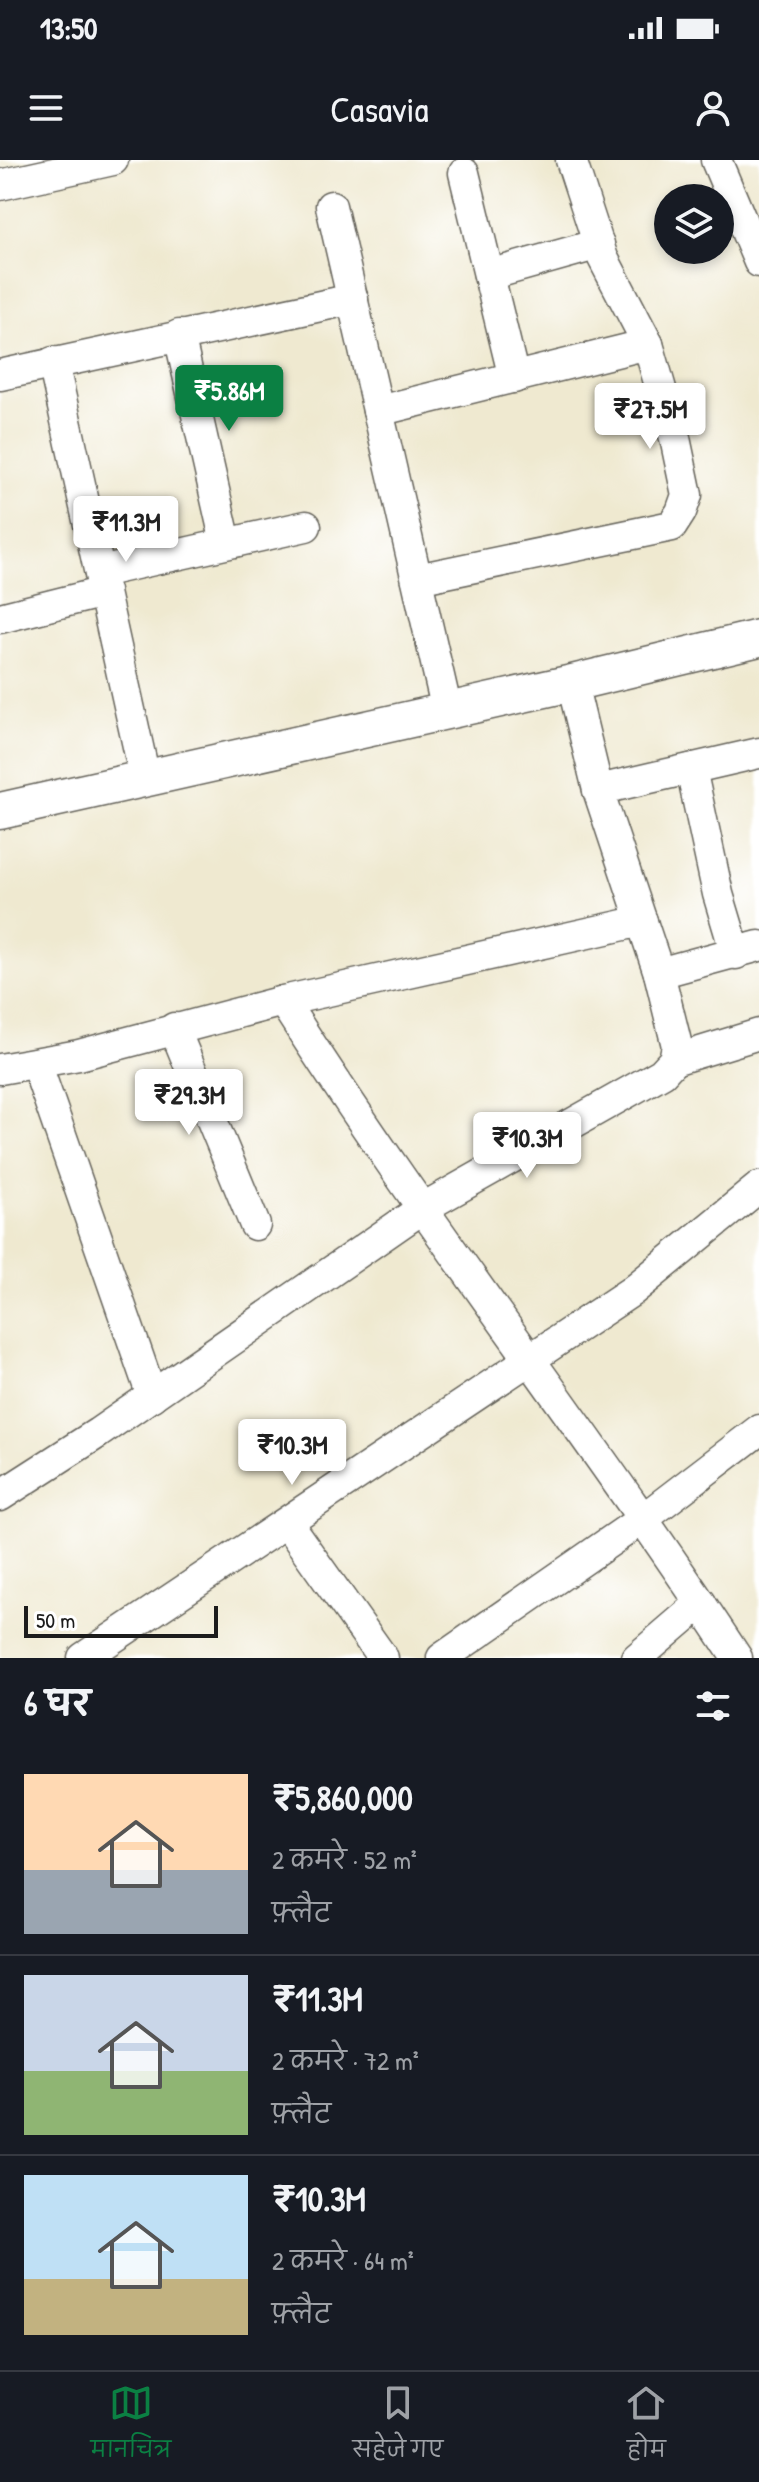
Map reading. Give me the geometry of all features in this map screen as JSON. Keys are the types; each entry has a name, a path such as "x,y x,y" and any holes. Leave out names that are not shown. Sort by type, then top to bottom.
{"street":[{"path":"0,185 113,160"},
{"path":"417,579 672,526 681,512 687,495 675,438 648,344 603,258 571,160"},
{"path":"716,160 759,262"},
{"path":"464,173 514,378"},
{"path":"331,206 447,711"},
{"path":"489,275 599,244"},
{"path":"0,375 353,299"},
{"path":"179,335 226,543"},
{"path":"378,411 648,344"},
{"path":"53,362 145,778"},
{"path":"0,618 226,543 306,526"},
{"path":"0,811 758,643"},
{"path":"572,683 598,790 659,973 677,1046 674,1060"},
{"path":"598,790 759,753"},
{"path":"659,973 747,950 718,894 691,769"},
{"path":"0,1069 79,1055 283,1001 642,921"},
{"path":"283,1001 331,1076 701,1603 744,1652"},
{"path":"174,1028 255,1225"},
{"path":"0,1496 152,1396 423,1208 662,1073 674,1060 759,1034"},
{"path":"36,1063 152,1396"},
{"path":"83,1658 632,1291 759,1187"},
{"path":"442,1658 644,1518 759,1430"},
{"path":"287,1523 383,1658"},
{"path":"637,1658 701,1603"}]}
